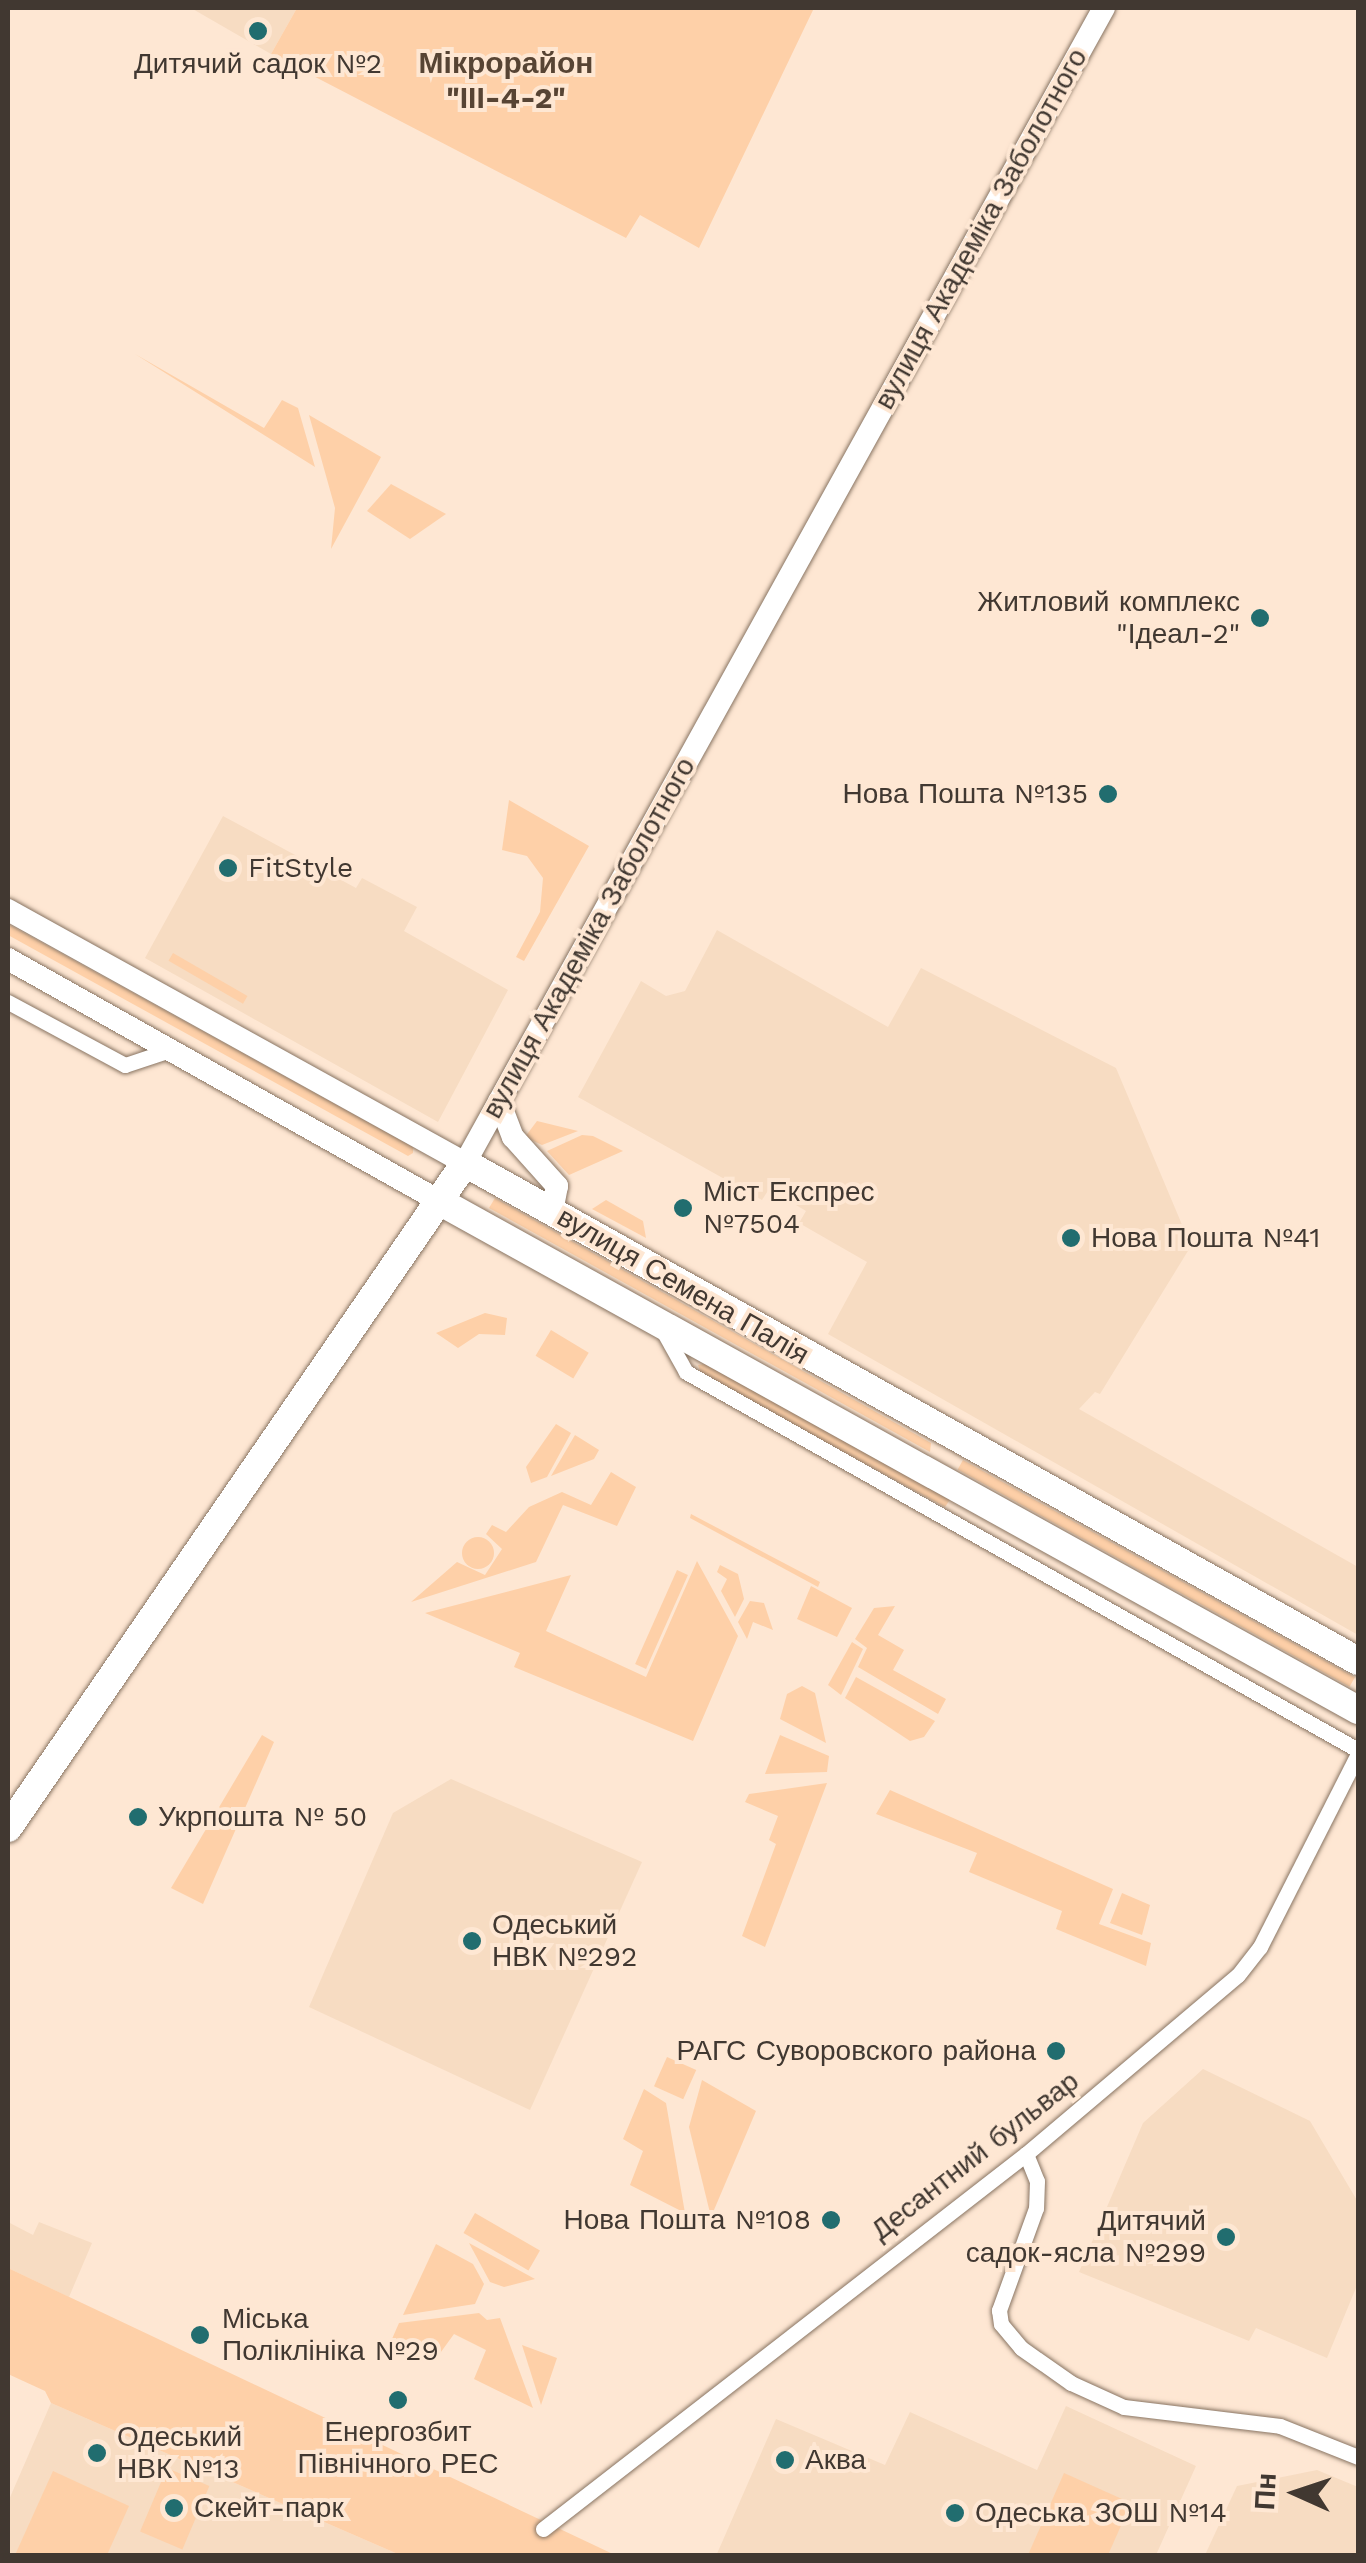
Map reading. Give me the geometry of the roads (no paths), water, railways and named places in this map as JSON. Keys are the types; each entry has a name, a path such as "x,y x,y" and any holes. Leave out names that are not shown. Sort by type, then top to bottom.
{"highway":[{"name":"вулиця Академіка Заболотного","path":"8,1828 465,1163"},
{"name":"вулиця Семена Палія","path":"465,1163 951,1440 1358,1661"},
{"name":"вулиця Семена Палія","path":"439,1201 930,1478 1358,1710"},
{"path":"930,1478 951,1440"}],"main road":[{"name":"вулиця Академіка Заболотного","path":"465,1163 1104,8"},
{"name":"вулиця Семена Палія","path":"8,910 465,1163"},
{"name":"вулиця Семена Палія","path":"8,959 439,1201"},
{"path":"499,1101 513,1138 557,1186 552,1212"}],"street":[{"path":"8,1002 125,1065 170,1050"},
{"path":"661,1326 686,1372 1358,1752"},
{"name":"Десантний бульвар","path":"543,2529 1026,2154 1250,1962 1358,1752"},
{"path":"1026,2154 1037,2181 1036,2208 999,2310 1001,2324 1021,2348 1071,2384 1124,2407 1280,2426 1358,2457"}],"place":[{"name":"Дитячий садок №2","path":"258,31"},
{"name":"Житловий комплекс \"Ідеал-2\"","path":"1260,618"},
{"name":"Нова Пошта №135","path":"1108,794"},
{"name":"FitStyle","path":"228,868"},
{"name":"Міст Експрес №7504","path":"683,1208"},
{"name":"Нова Пошта №41","path":"1071,1238"},
{"name":"Укрпошта № 50","path":"138,1817"},
{"name":"Одеський НВК №292","path":"472,1941"},
{"name":"РАГС Суворовского района","path":"1056,2051"},
{"name":"Нова Пошта №108","path":"831,2220"},
{"name":"Дитячий садок-ясла №299","path":"1226,2237"},
{"name":"Міська Поліклініка №29","path":"200,2335"},
{"name":"Енергозбит Північного РЕС","path":"398,2400"},
{"name":"Одеський НВК №13","path":"97,2453"},
{"name":"Аква","path":"785,2460"},
{"name":"Скейт-парк","path":"174,2508"},
{"name":"Одеська ЗОШ №14","path":"955,2513"}],"district":[{"name":"Мікрорайон \"ІІІ-4-2\"","path":"506,80"}]}
